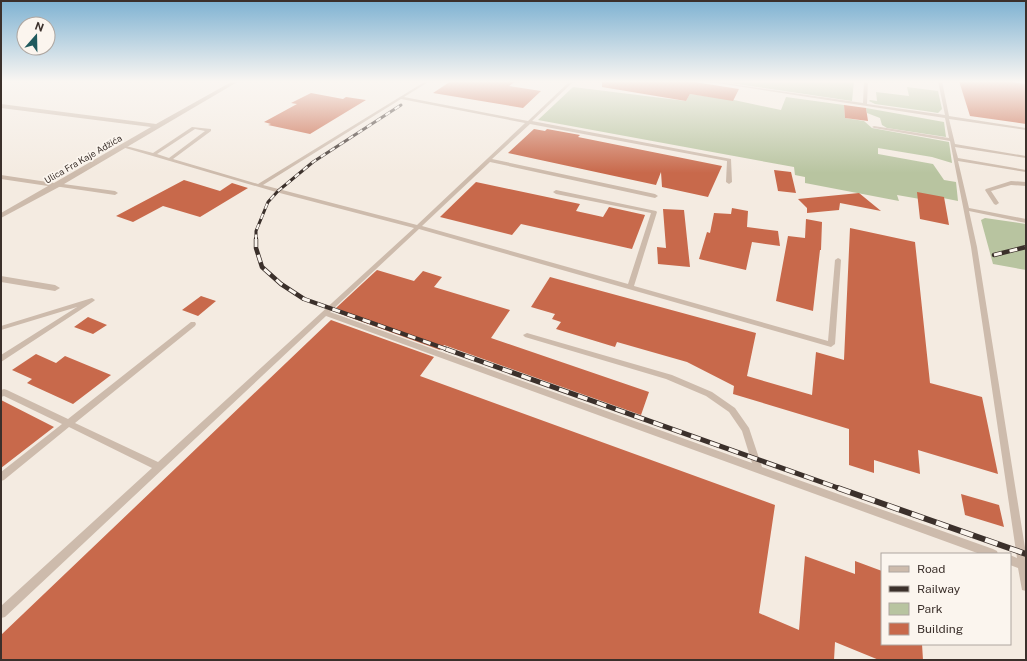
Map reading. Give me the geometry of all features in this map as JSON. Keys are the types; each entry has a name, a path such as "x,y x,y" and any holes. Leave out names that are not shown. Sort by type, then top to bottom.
{"street":[{"path":"46,112 156,126"},
{"name":"Ulica Fra Kaje Adžića","path":"1,216 181,112"},
{"path":"1,177 56,185"},
{"path":"1,279 55,288"}],"lane":[{"path":"259,185 378,112"},
{"path":"474,112 729,160 729,182"},
{"path":"1,613 418,227 539,112"},
{"path":"912,112 1026,129"},
{"path":"946,112 974,247 1024,565 1026,586"},
{"path":"874,127 1026,158"},
{"path":"154,154 194,128 210,130 170,159"},
{"path":"124,146 259,185 418,227 831,344 838,260"},
{"path":"489,160 655,196"},
{"path":"956,160 1026,171"},
{"path":"996,203 988,190 1011,183 1026,184"},
{"path":"56,185 115,193"},
{"path":"556,192 654,212 630,287"},
{"path":"966,210 1026,221"},
{"path":"1019,220 1026,216"},
{"path":"1,328 92,300 1,359"},
{"path":"325,313 990,553"},
{"path":"1,477 193,324"},
{"path":"527,335 669,377 709,394 732,410 746,430 758,468"},
{"path":"1,394 4,392 159,467"},
{"path":"1011,560 1024,565"}],"green space":[{"path":"547,112 845,112 845,118 864,121 872,128 949,142 952,163 932,157 878,148 878,154 933,164 944,180 956,182 958,201 918,193 920,199 897,195 899,201 805,183 805,177 795,175 794,167 538,120"},
{"path":"887,112 944,122 946,137 887,128 882,125 880,118 867,113"},
{"path":"985,218 1026,224 1026,270 993,264 981,220"}],"building":[{"path":"283,112 346,112 310,134 268,125 271,124 264,122"},
{"path":"845,112 867,112 868,121 845,118"},
{"path":"969,112 1026,112 1026,124 970,116"},
{"path":"534,129 545,131 547,129 580,135 578,137 722,166 708,197 662,187 661,172 656,185 508,153"},
{"path":"774,170 791,172 796,193 778,191"},
{"path":"184,180 220,191 232,183 248,188 200,217 163,206 133,222 116,216"},
{"path":"476,182 580,204 576,211 603,217 609,207 645,215 632,249 521,224 512,235 440,217"},
{"path":"917,192 944,197 949,225 920,219"},
{"path":"859,193 881,211 840,203 839,210 807,213 807,208 798,199"},
{"path":"732,208 748,211 747,227 778,231 780,246 752,242 746,270 699,259 707,232 710,233 714,213 731,214"},
{"path":"663,209 684,210 690,267 658,264 657,247 666,248"},
{"path":"806,219 822,222 821,250 813,311 776,301 788,236 805,238"},
{"path":"850,228 915,242 930,383 982,397 998,474 918,450 920,474 874,460 874,473 849,465 849,429 733,394 734,386 687,362 617,342 615,347 556,329 561,322 552,319 555,314 531,307 550,277 756,333 747,376 812,395 816,352 844,360"},
{"path":"377,270 414,281 423,271 442,277 434,287 510,310 491,338 649,392 641,415 444,345 440,350 338,313 341,310 336,308"},
{"path":"201,296 216,301 198,316 182,310"},
{"path":"88,317 107,325 93,334 74,327"},
{"path":"331,320 434,357 420,376 775,505 759,613 799,630 805,556 855,574 855,561 881,571 881,645 922,645 923,660 879,660 835,642 834,660 1,660 1,635"},
{"path":"36,354 56,363 65,356 111,375 73,404 27,383 32,379 12,370"},
{"path":"1,400 54,427 1,468"},
{"path":"961,494 999,505 1004,527 965,515"}],"railway":[{"path":"390,112 313,162 278,191 268,202 256,231 256,248 262,267 281,284 304,299 449,350"},
{"path":"994,255 1026,247"},
{"path":"446,349 841,489"},
{"path":"838,488 1026,554"}]}
